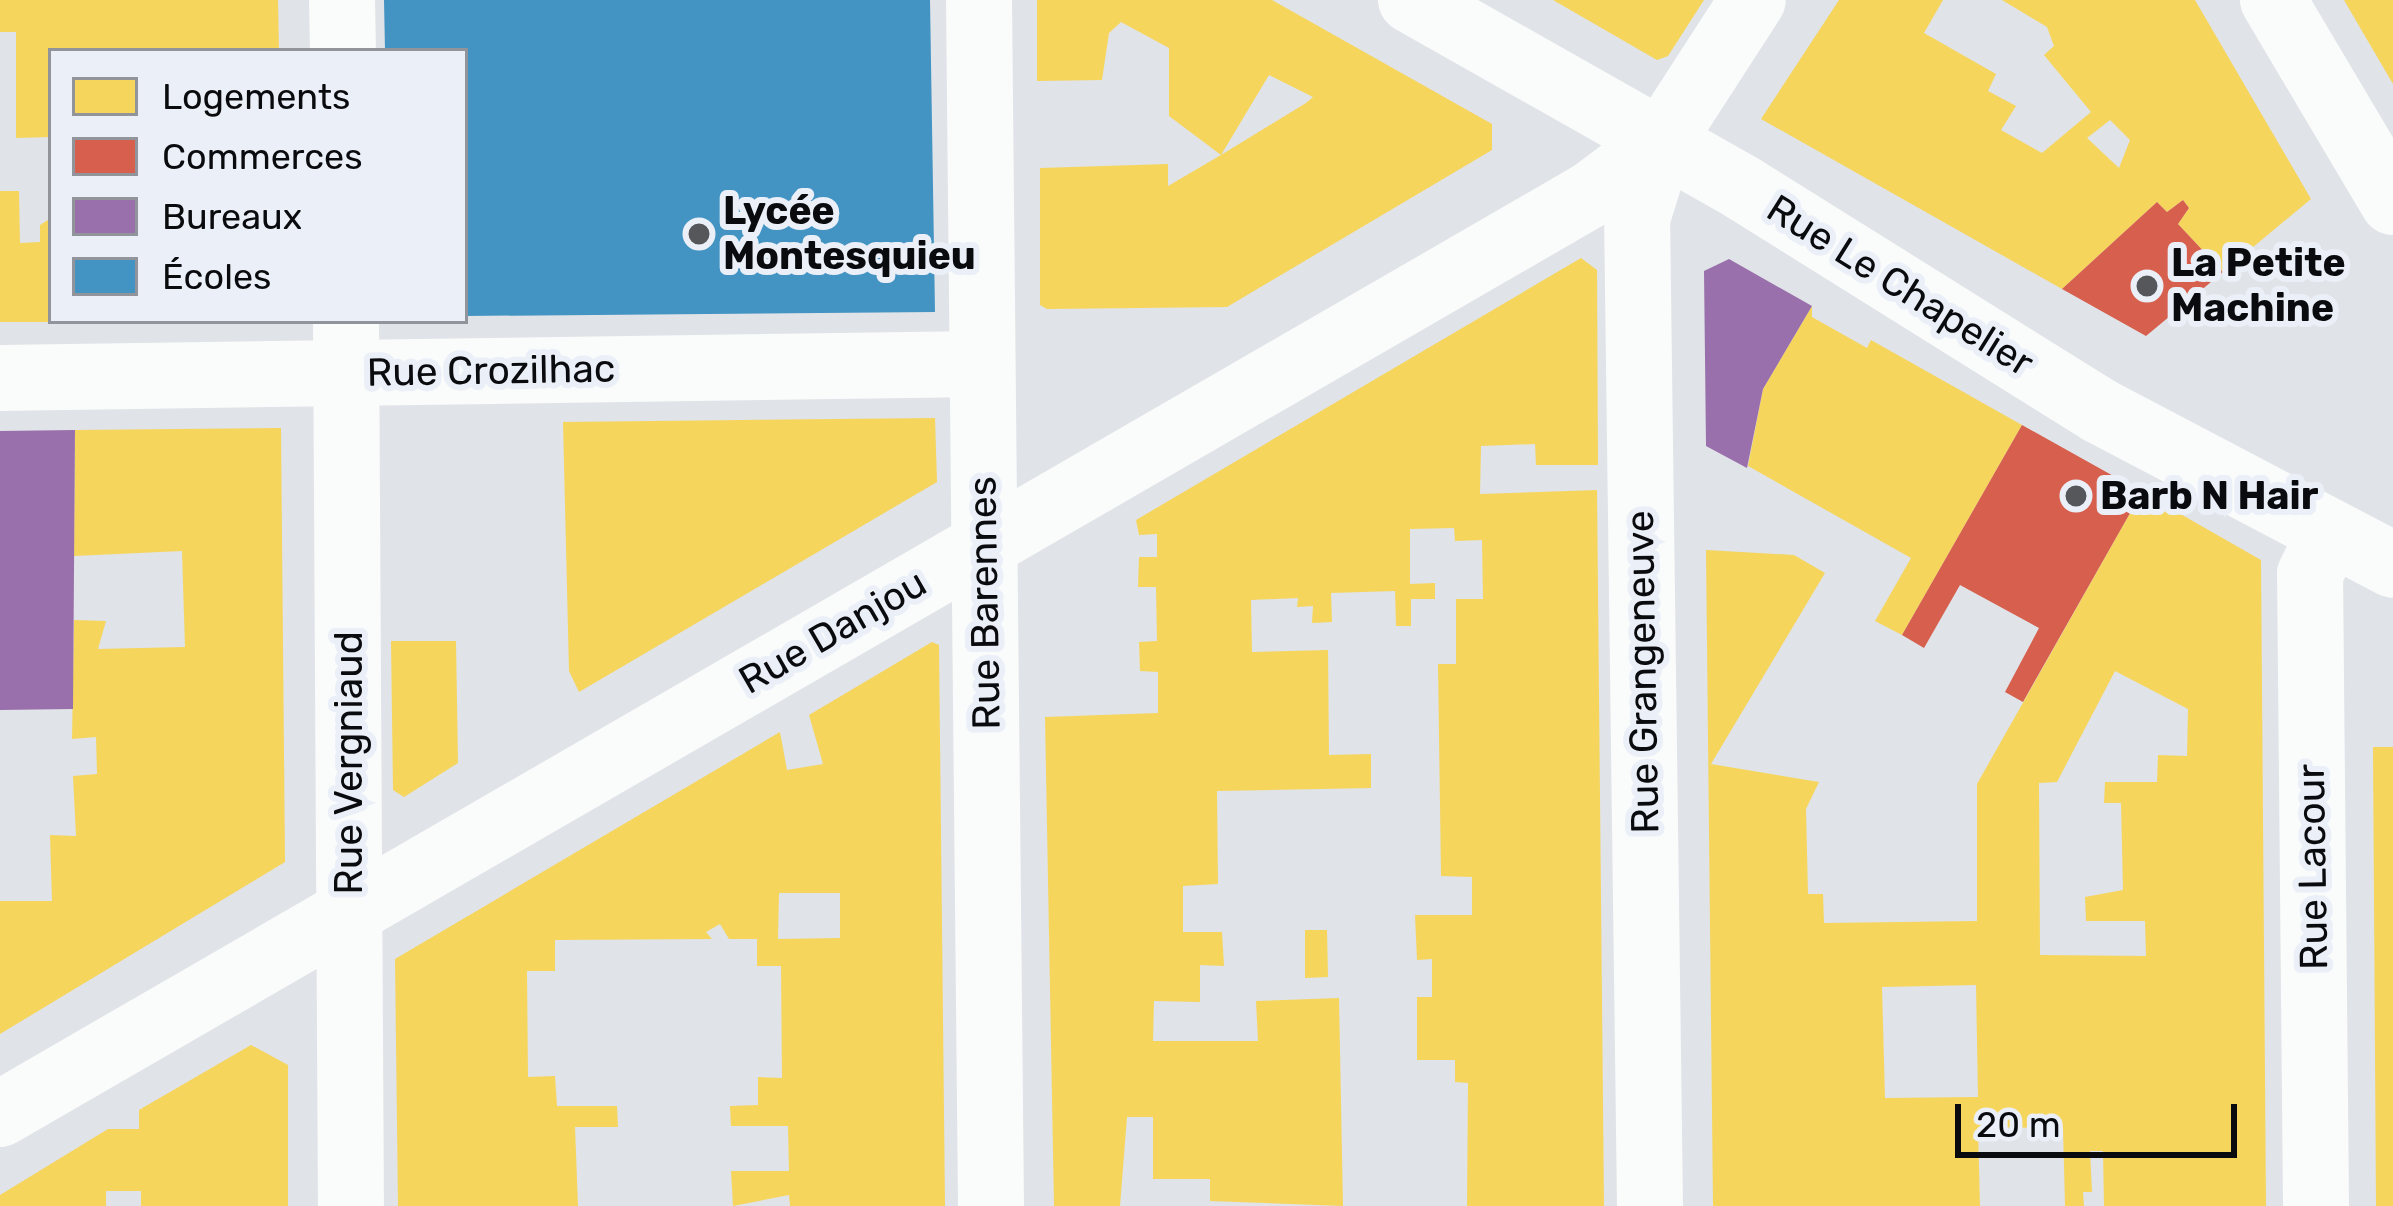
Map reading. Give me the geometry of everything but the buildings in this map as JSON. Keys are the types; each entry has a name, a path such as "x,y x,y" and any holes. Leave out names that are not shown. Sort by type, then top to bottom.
{"street":[{"path":"342,0 343,48"},
{"name":"Rue Barennes","path":"979,0 991,1206"},
{"name":"Rue Le Chapelier","path":"1411,0 1661,142 2100,411 2393,565"},
{"path":"1661,142 1753,0"},
{"path":"2273,0 2393,202"},
{"name":"Rue Danjou","path":"0,1114 1593,193 1661,142"},
{"name":"Rue Grangeneuve","path":"1650,1206 1637,219 1661,142"},
{"name":"Rue Crozilhac","path":"0,378 347,347 982,364"},
{"name":"Rue Vergniaud","path":"347,347 351,1206"},
{"name":"Rue Lacour","path":"2316,1206 2310,574 2330,533"}],"place":[{"name":"Lycée Montesquieu","path":"699,234"},
{"name":"La Petite Machine","path":"2147,286"},
{"name":"Barb N Hair","path":"2076,496"}]}
